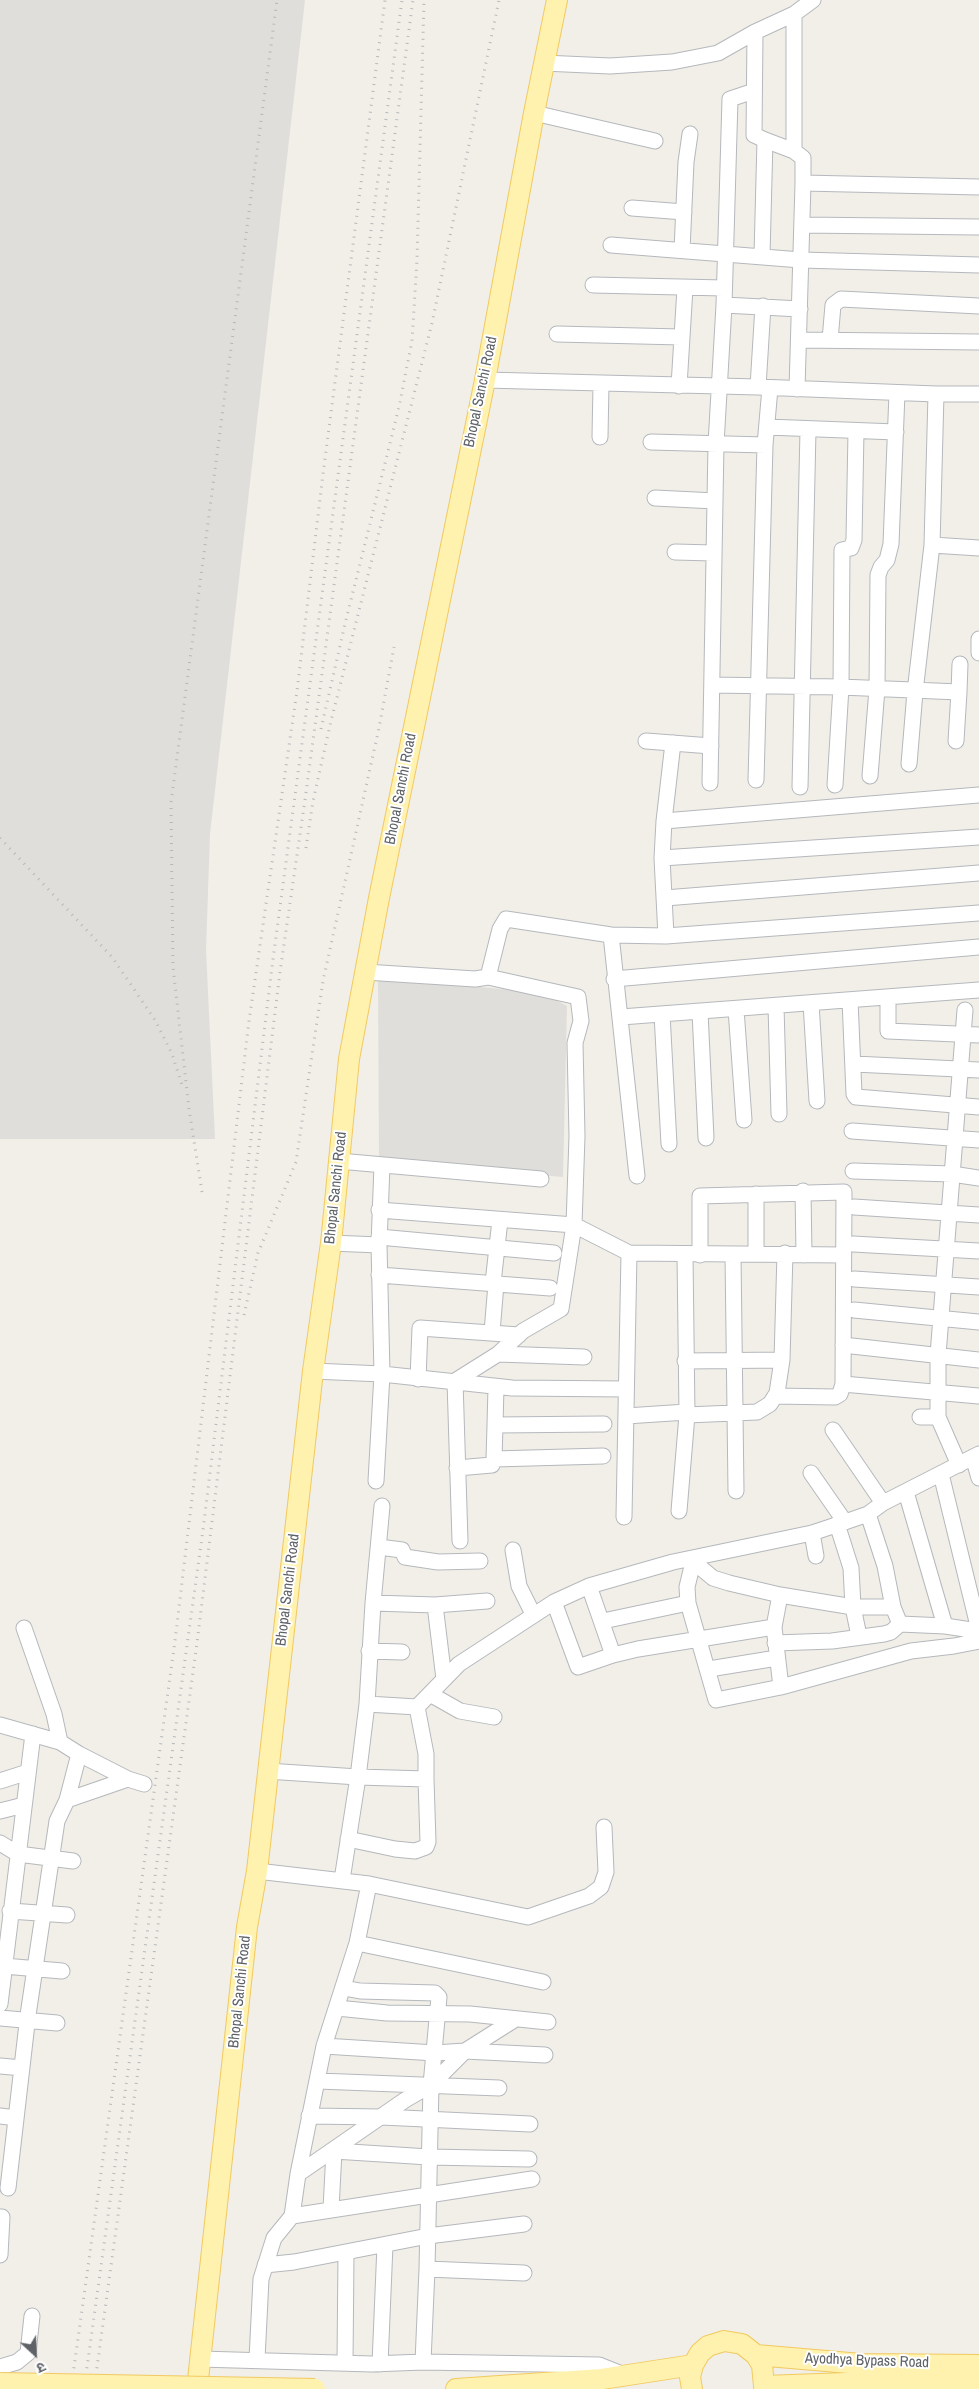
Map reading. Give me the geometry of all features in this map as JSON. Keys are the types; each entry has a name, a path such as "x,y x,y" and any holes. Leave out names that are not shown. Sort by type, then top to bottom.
{"main road":[{"name":"Bhopal Sanchi Road","path":"197,2389 247,1927 257,1871 313,1372 331,1243 349,1059 485,380 543,63 557,0"},
{"path":"456,2389 627,2376 692,2379 700,2353 708,2346 724,2341 742,2344 756,2355 762,2365 763,2387"},
{"name":"Ayodhya Bypass Road","path":"756,2355 861,2364 979,2365"},
{"path":"0,2383 315,2389"},
{"name":"Ayodhya Bypass Road","path":"763,2387 979,2383"}],"street":[{"path":"543,63 610,66 672,62 718,53 794,14 813,0"},
{"path":"794,14 794,151"},
{"path":"756,32 754,135 794,151 803,158 804,184 797,389"},
{"path":"710,783 716,444 724,305 730,99 754,90"},
{"path":"534,113 655,140"},
{"path":"682,250 686,162 690,134"},
{"path":"762,255 765,140"},
{"path":"804,184 979,187"},
{"path":"632,208 684,212"},
{"path":"802,225 979,227"},
{"path":"611,245 762,255 802,260 979,265"},
{"path":"593,285 724,288"},
{"path":"679,386 685,288"},
{"path":"830,340 833,304 841,299 979,306"},
{"path":"724,305 800,308"},
{"path":"756,780 767,427 762,306"},
{"path":"558,334 681,337"},
{"path":"799,340 979,342"},
{"path":"485,380 979,394"},
{"path":"600,438 601,384"},
{"path":"870,776 877,690 878,575 881,567 887,560 891,544 897,393"},
{"path":"910,764 915,692 932,544 936,394"},
{"path":"767,427 896,432"},
{"path":"800,787 800,687 808,430"},
{"path":"835,785 841,687 842,550 851,548 854,540 856,431"},
{"path":"651,442 765,445"},
{"path":"655,498 715,501"},
{"path":"932,544 979,548"},
{"path":"675,552 713,553"},
{"path":"979,639 979,653"},
{"path":"956,741 960,664"},
{"path":"712,685 841,687 915,692 959,692"},
{"path":"646,741 711,746"},
{"path":"666,936 662,858 664,821 673,743"},
{"path":"664,821 979,795"},
{"path":"662,858 979,837"},
{"path":"665,898 979,873"},
{"path":"488,977 500,929 506,919 611,935 666,936 979,913"},
{"path":"611,935 614,979 621,1018 636,1176"},
{"path":"614,979 979,947"},
{"path":"365,972 475,979 488,977 578,997 581,1021 575,1043 577,1136 574,1224 561,1309 519,1335 498,1354 455,1382"},
{"path":"621,1018 979,990"},
{"path":"888,997 888,1031 979,1034"},
{"path":"850,1000 854,1094 856,1097 979,1107"},
{"path":"811,1003 817,1101"},
{"path":"776,1006 779,1114"},
{"path":"736,1009 744,1120"},
{"path":"958,1465 938,1417 938,1355 965,1010"},
{"path":"700,1012 706,1138"},
{"path":"662,1014 669,1144"},
{"path":"854,1064 979,1070"},
{"path":"852,1131 979,1140"},
{"path":"339,1161 541,1179"},
{"path":"376,1481 382,1374 379,1210 382,1165"},
{"path":"853,1171 952,1174 979,1178"},
{"path":"803,1191 804,1255"},
{"path":"679,1511 687,1414 685,1361 692,1255 700,1196 803,1191 844,1192 848,1249 843,1345 844,1384 840,1394 835,1397 775,1396"},
{"path":"756,1194 756,1254"},
{"path":"854,1207 979,1214"},
{"path":"379,1210 574,1224 629,1253 804,1255 848,1249 946,1248 979,1251"},
{"path":"492,1332 500,1220"},
{"path":"331,1243 379,1241 554,1253"},
{"path":"624,1517 629,1253"},
{"path":"626,1416 756,1412 770,1404 775,1396 782,1360 785,1254"},
{"path":"733,1255 736,1491"},
{"path":"379,1275 550,1288"},
{"path":"854,1278 979,1287"},
{"path":"854,1310 979,1322"},
{"path":"418,1379 420,1328 519,1335"},
{"path":"843,1345 979,1360"},
{"path":"498,1354 584,1357"},
{"path":"685,1361 782,1360"},
{"path":"313,1372 382,1374 496,1387 626,1389"},
{"path":"455,1382 460,1541"},
{"path":"844,1384 979,1396"},
{"path":"457,1468 492,1465 494,1459 496,1387"},
{"path":"920,1417 938,1417"},
{"path":"495,1424 604,1424"},
{"path":"833,1430 883,1503"},
{"path":"367,1704 417,1707 458,1664 554,1602 589,1586 694,1558 812,1533 868,1514 883,1503 976,1455 979,1478"},
{"path":"494,1459 603,1456"},
{"path":"811,1473 841,1523 851,1568 853,1608 859,1636"},
{"path":"709,1669 776,1651 890,1632 900,1624 945,1626 979,1631 941,1474"},
{"path":"906,1492 945,1626"},
{"path":"342,1880 367,1704 369,1651 382,1506"},
{"path":"868,1514 885,1566 893,1607 900,1624"},
{"path":"812,1533 816,1556"},
{"path":"379,1547 402,1550 405,1557 438,1562 480,1561"},
{"path":"513,1550 523,1621"},
{"path":"694,1558 701,1568 713,1578 780,1595 853,1608 893,1607"},
{"path":"694,1558 687,1586 688,1603 709,1669 716,1700 781,1687 911,1651 979,1641"},
{"path":"589,1586 603,1621 613,1654"},
{"path":"780,1595 774,1627 781,1687"},
{"path":"373,1603 435,1604 487,1601"},
{"path":"554,1602 578,1667 613,1654 774,1627"},
{"path":"603,1621 688,1603"},
{"path":"435,1604 444,1679"},
{"path":"24,1628 54,1714 60,1742"},
{"path":"369,1651 402,1652"},
{"path":"430,1694 460,1711 494,1717"},
{"path":"348,1839 395,1849 415,1851 426,1847 428,1842 426,1754 417,1707"},
{"path":"0,1725 60,1742 128,1779 144,1784"},
{"path":"0,2004 7,1915 18,1854 33,1734"},
{"path":"8,2188 35,1968 57,1821 67,1800 79,1754"},
{"path":"267,1770 358,1777 426,1779"},
{"path":"0,1781 28,1772"},
{"path":"67,1800 128,1779"},
{"path":"0,1811 24,1805"},
{"path":"257,1871 369,1884 528,1917 589,1896 602,1887 606,1872 604,1827"},
{"path":"0,1843 18,1854 73,1861"},
{"path":"257,2359 261,2279 274,2238 292,2216 298,2174 324,2046 357,1943 369,1884"},
{"path":"7,1915 67,1915"},
{"path":"357,1943 543,1982"},
{"path":"3,1963 62,1972"},
{"path":"344,1988 360,1991 435,1994 439,1997 436,2012 435,2053 431,2084 428,2269 423,2362"},
{"path":"337,2008 387,2012 436,2012 471,2007 514,2020 548,2022"},
{"path":"0,2018 57,2023"},
{"path":"298,2174 431,2084 465,2051 514,2020"},
{"path":"324,2046 435,2053 465,2051 545,2055"},
{"path":"0,2066 22,2068"},
{"path":"318,2081 499,2088"},
{"path":"0,2116 16,2118"},
{"path":"309,2116 382,2117 430,2121 530,2124"},
{"path":"334,2151 429,2157 529,2159"},
{"path":"331,2209 334,2151"},
{"path":"292,2216 532,2179"},
{"path":"0,2217 2,2217 0,2255"},
{"path":"265,2265 294,2262 428,2236 524,2224"},
{"path":"380,2364 385,2245"},
{"path":"345,2363 346,2252"},
{"path":"428,2269 524,2273"},
{"path":"0,2367 17,2362 28,2353 32,2316"},
{"path":"200,2359 257,2359 380,2364 423,2362 599,2365 627,2376"}],"shaded area":[{"path":"0,0 305,0 210,834 206,950 215,1139 0,1139"},
{"path":"378,977 542,993 567,1006 563,1177 379,1161"}],"railway":[{"path":"202,1192 189,1109 173,967 171,803 277,0"},
{"path":"71,2389 175,1641 249,1021 297,691 323,474 385,0"},
{"path":"84,2389 203,1530 273,959 402,0"},
{"path":"94,2389 197,1643 280,972 413,0"},
{"path":"321,729 399,407 412,341 417,260 424,0"},
{"path":"306,848 313,801 331,721 432,323 499,0"},
{"path":"244,1315 258,1253 296,1162 323,981 379,728 394,647"},
{"path":"0,838 112,957 155,1020 172,1054 182,1085"}]}
